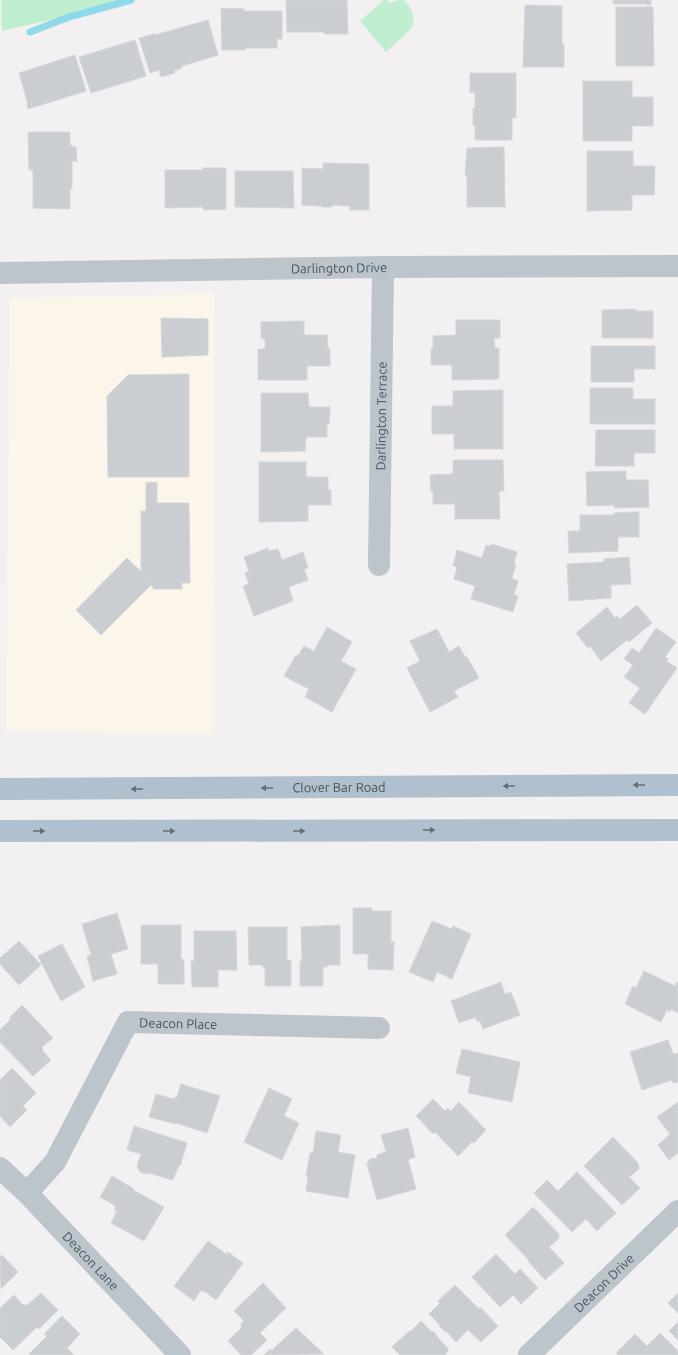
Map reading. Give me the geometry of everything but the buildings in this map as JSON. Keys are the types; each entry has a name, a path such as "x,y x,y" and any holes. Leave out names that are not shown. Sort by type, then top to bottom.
{"main road":[{"name":"Clover Bar Road","path":"0,789 678,785"},
{"path":"0,831 678,830"}],"street":[{"name":"Darlington Drive","path":"0,273 383,267 678,266"},
{"name":"Darlington Terrace","path":"379,564 383,267"},
{"name":"Deacon Place","path":"27,1192 55,1162 128,1022 379,1028"},
{"name":"Deacon Lane","path":"0,1168 27,1192 180,1355"},
{"name":"Deacon Drive","path":"529,1355 678,1211"}],"shaded area":[{"path":"214,294 213,734 6,730 10,298"}],"green space":[{"path":"1,0 137,0 2,31"},
{"path":"384,0 387,0 390,3 398,0 404,0 414,17 411,29 386,52 360,21"}],"waterway":[{"path":"30,32 69,17 131,0"}]}
